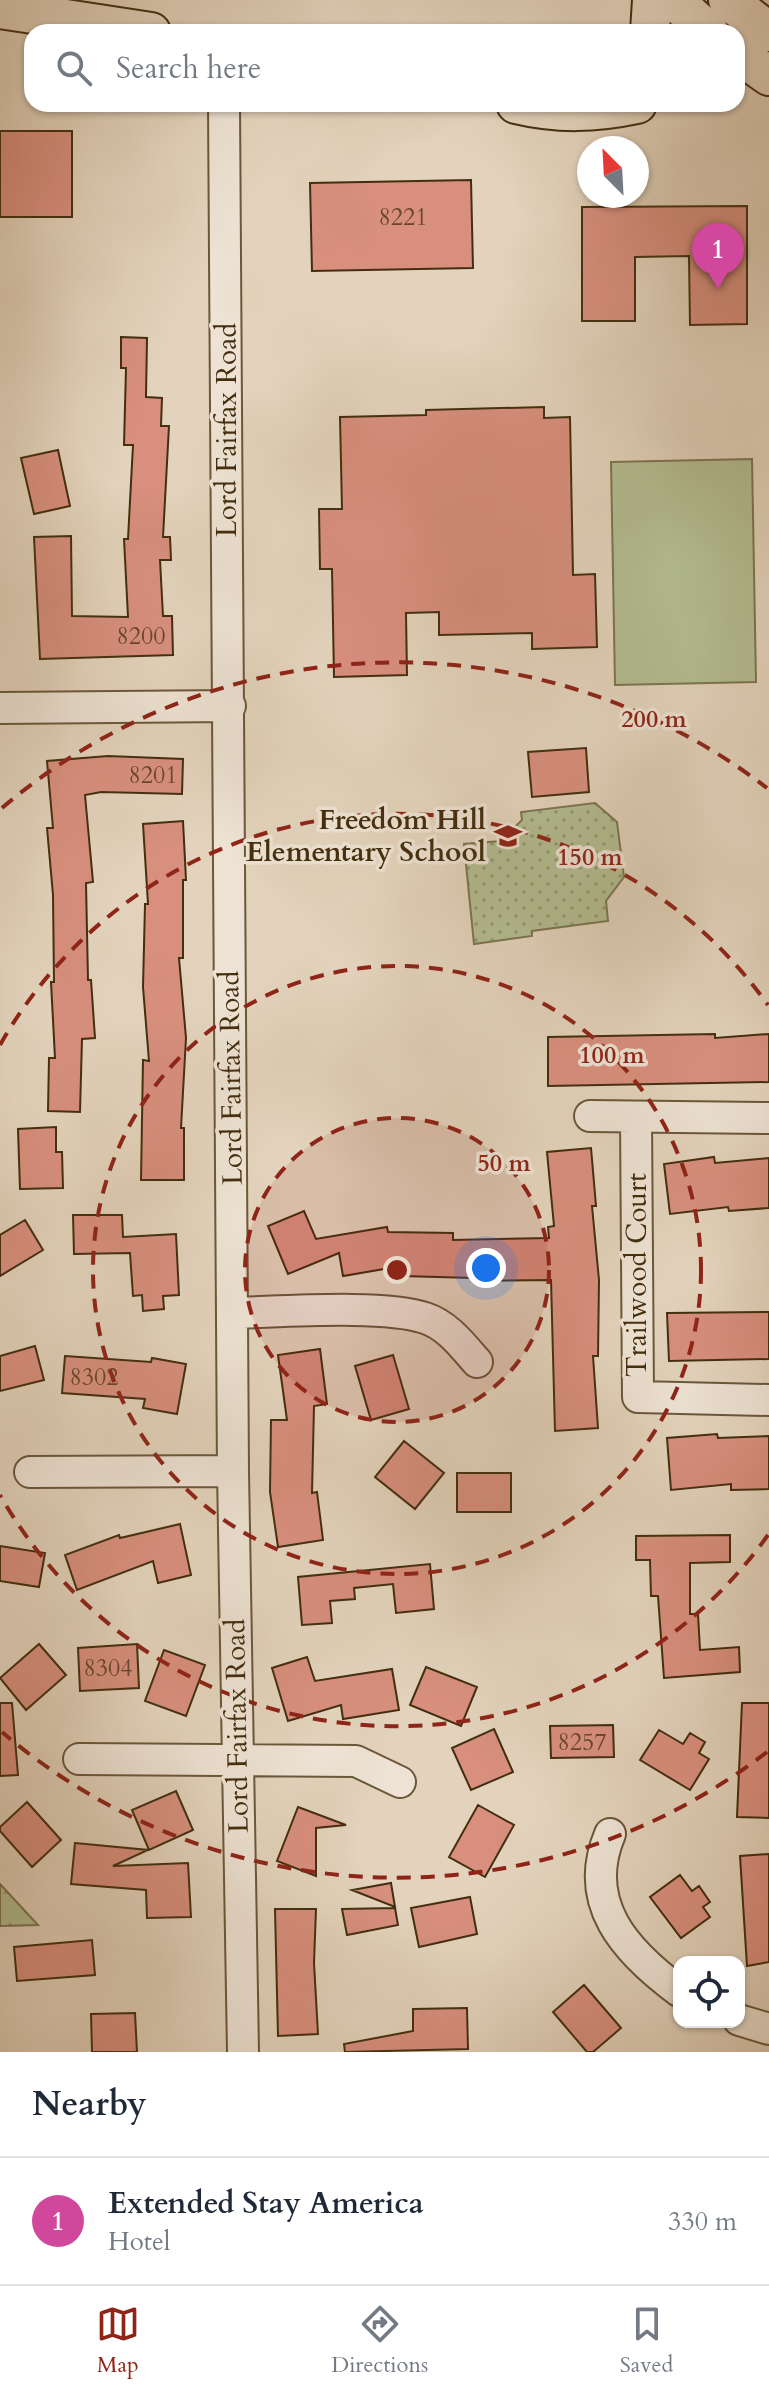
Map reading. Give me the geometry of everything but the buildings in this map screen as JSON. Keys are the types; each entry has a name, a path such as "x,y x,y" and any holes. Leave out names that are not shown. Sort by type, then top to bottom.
{"main road":[{"path":"650,24 652,0"},
{"path":"674,0 700,24"},
{"path":"0,9 98,24"},
{"path":"564,112 587,112"}],"street":[{"name":"Lord Fairfax Road","path":"224,112 233,1471 243,2052"},
{"path":"0,708 230,706"},
{"path":"590,1116 769,1118"},
{"name":"Trailwood Court","path":"636,1118 638,1397 769,1400"},
{"path":"233,1313 382,1312 425,1318 449,1331 477,1362"},
{"path":"30,1472 233,1471"},
{"path":"79,1759 356,1761 400,1782"},
{"path":"610,1834 601,1855 598,1876 603,1906 638,1956 673,1986"},
{"path":"745,2022 769,2029"}],"green space":[{"path":"752,459 756,682 615,685 611,462"},
{"path":"595,803 617,822 624,877 606,901 608,921 532,931 532,936 474,944 464,844 501,841 522,820 521,812"},
{"path":"0,1884 38,1925 0,1926"}],"place":[{"name":"Extended Stay America","path":"718,289"},
{"name":"Freedom Hill Elementary School","path":"508,836"}]}
